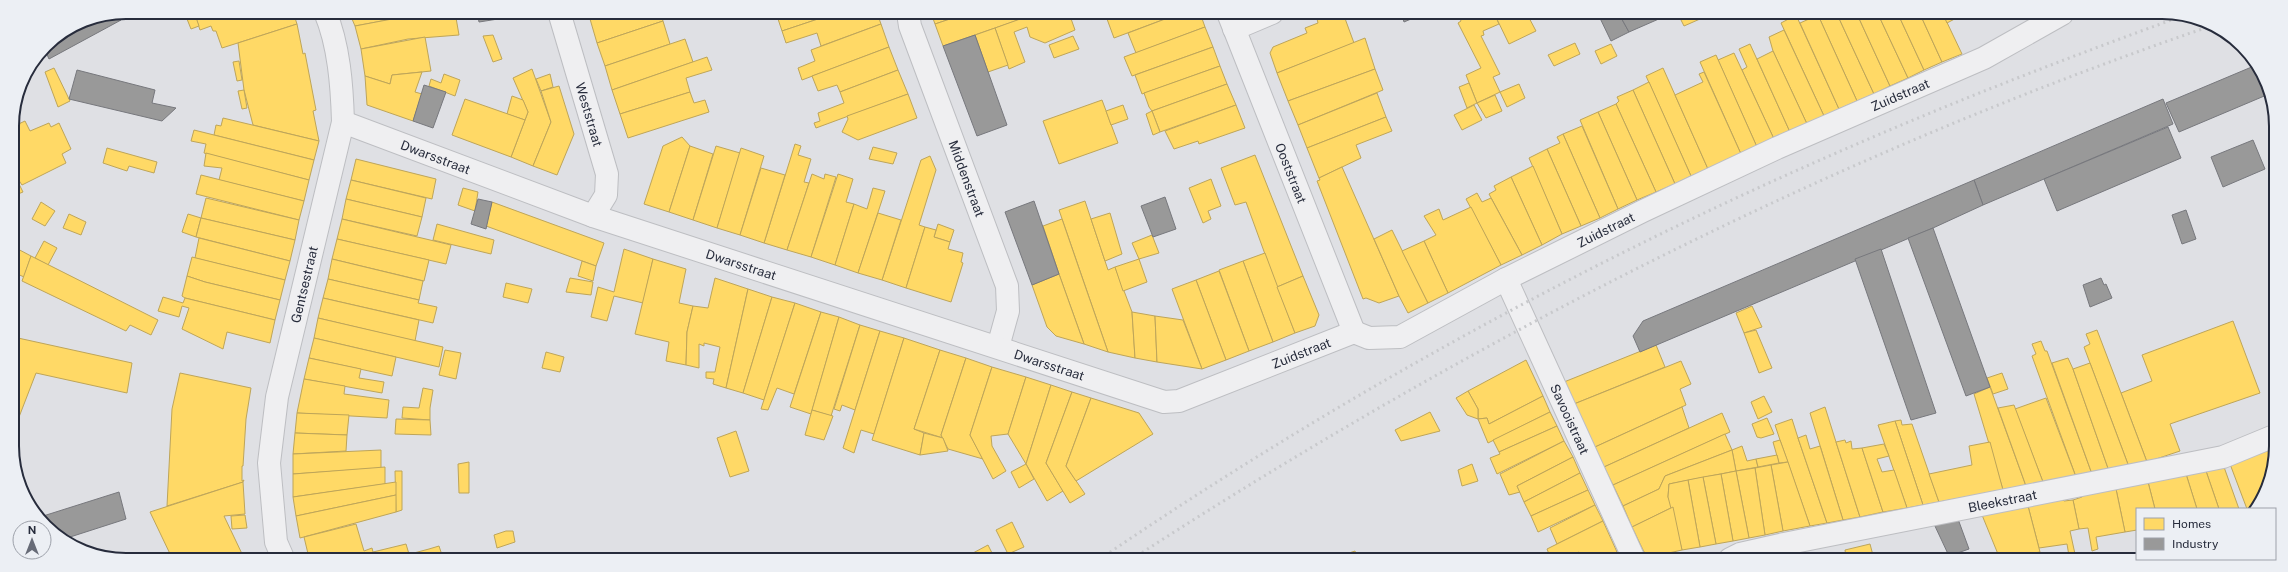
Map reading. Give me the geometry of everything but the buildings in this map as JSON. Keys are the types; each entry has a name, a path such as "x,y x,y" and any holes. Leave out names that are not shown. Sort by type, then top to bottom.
{"street":[{"name":"Gentsestraat","path":"281,553 276,542 269,463 277,397 343,122 343,100 332,30 328,19"},
{"name":"Weststraat","path":"561,19 607,174 606,195 593,216"},
{"name":"Middenstraat","path":"909,19 910,26 1007,286 1008,311 998,347"},
{"path":"1231,21 1241,19"},
{"name":"Zuidstraat","path":"1142,396 1164,402 1179,401 1354,332 1369,338 1400,337 1506,279 1643,211 1770,152 1984,58 2053,19"},
{"name":"Ooststraat","path":"1231,21 1354,332"},
{"name":"Dwarsstraat","path":"343,122 593,216 998,347 1142,396"},
{"name":"Savooistraat","path":"1506,279 1631,553"},
{"name":"Bleekstraat","path":"1744,553 2223,458 2269,438"}],"railway":[{"path":"1109,553 1279,443 1371,388 1465,335 1655,237 1752,191 1891,129 2016,78 2173,20"},
{"path":"1142,553 1259,479 1389,402 1520,329 1654,260 1789,195 1927,134 2066,78 2205,28"}]}
